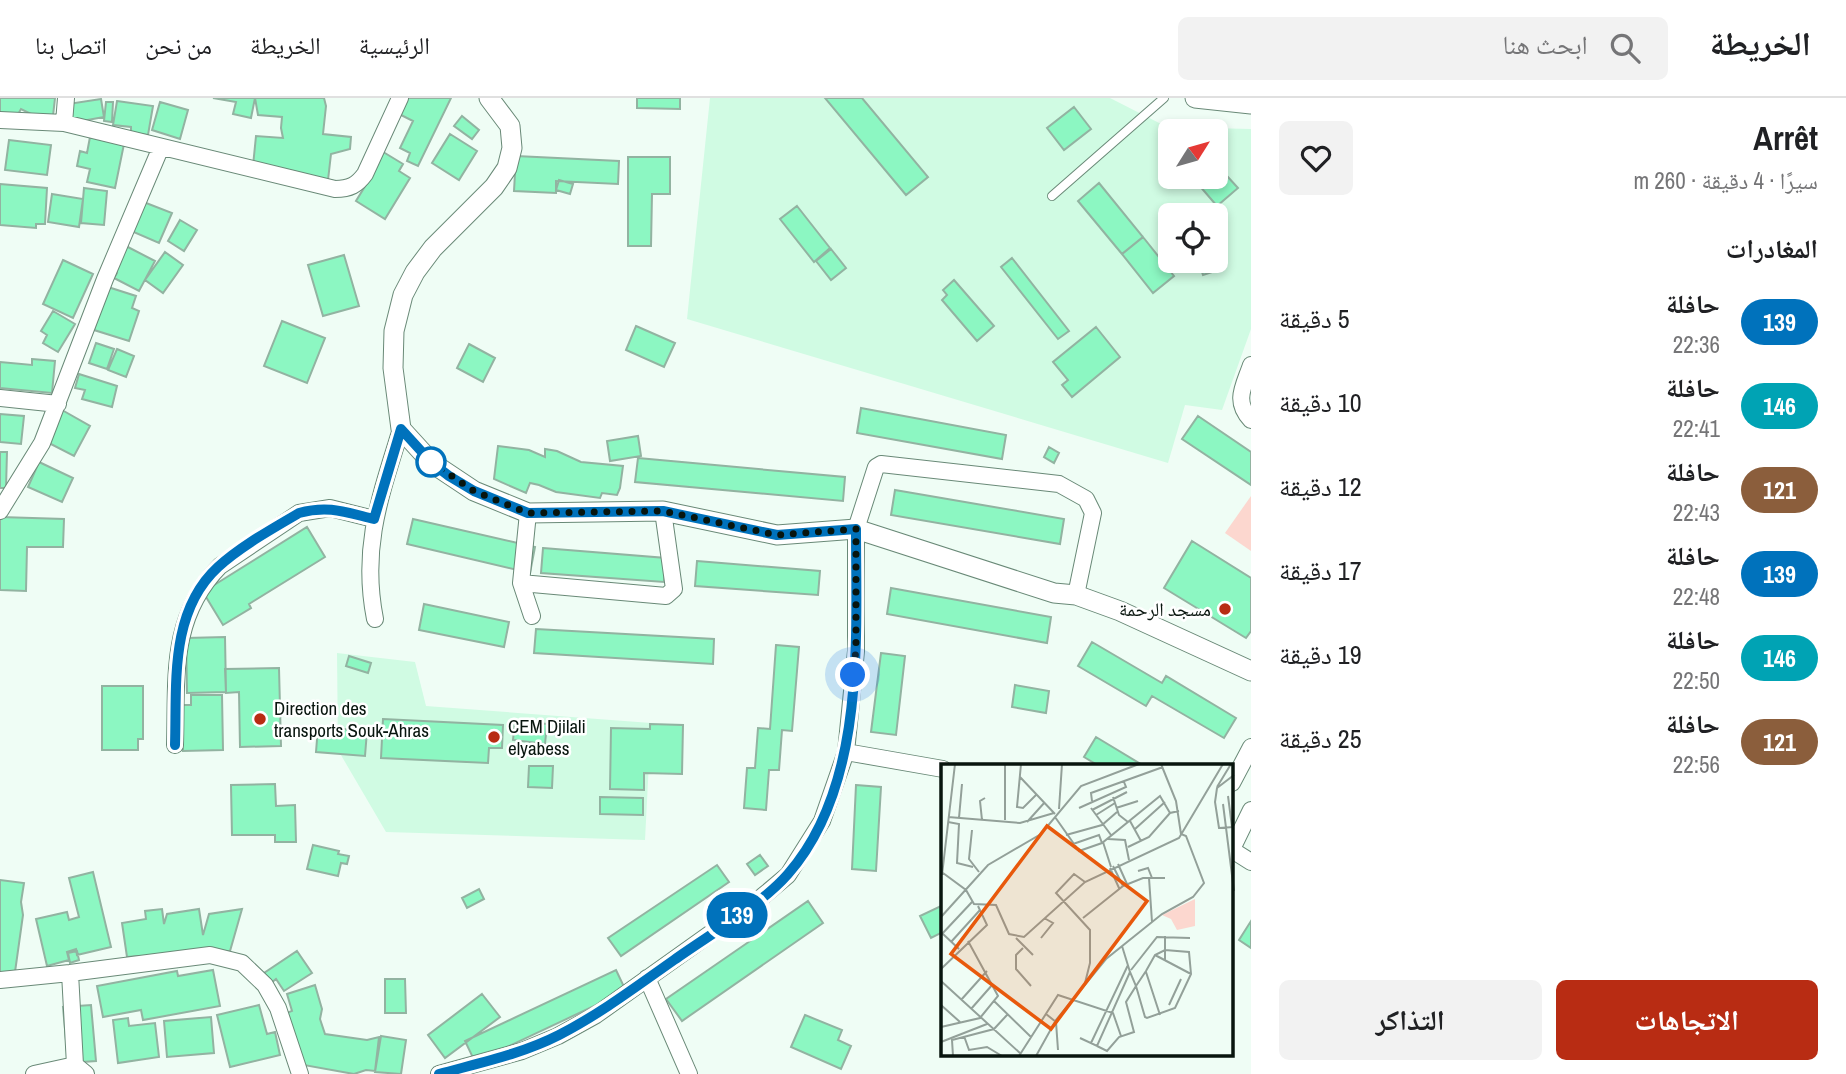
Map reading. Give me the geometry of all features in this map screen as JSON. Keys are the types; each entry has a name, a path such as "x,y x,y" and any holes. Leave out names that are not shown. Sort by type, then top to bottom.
{"street":[{"path":"64,123 66,98"},
{"path":"0,120 64,123 335,189 348,189 358,183 365,174 400,98"},
{"path":"375,619 369,573 374,519 401,429 393,368 394,331 403,295 415,272 433,248 494,187 507,168 512,148 510,126 489,98"},
{"path":"1195,98 1251,104"},
{"path":"2,503 42,443 105,279 161,147"},
{"path":"1251,365 1240,399 1241,407 1251,420"},
{"path":"0,398 58,404"},
{"path":"401,429 432,463 449,476 474,491 528,513 663,511 777,535 856,529 1054,593 1076,595 1119,611 1251,671"},
{"path":"439,1074 522,1051 558,1036 596,1014 763,896 788,875 822,821 846,752 856,650 856,529 876,467 881,464 1059,484 1086,499 1093,513 1076,595"},
{"path":"175,745 178,653 187,613 198,590 210,576 235,555 299,513 330,508 374,519"},
{"path":"521,583 666,596 674,589 663,511"},
{"path":"528,513 521,583 532,616"},
{"path":"1234,779 1251,747"},
{"path":"846,752 941,769"},
{"path":"1234,845 1251,810"},
{"path":"1234,850 1251,862"},
{"path":"0,979 210,956 242,963 265,985 278,1008 300,1074"},
{"path":"34,1074 77,1071 70,973"},
{"path":"647,978 689,1074"}],"lane":[{"path":"1052,196 1164,98"}],"shaded area":[{"path":"710,98 1110,98 1158,122 1158,189 1228,189 1228,128 1251,129 1251,329 1222,410 1185,405 1168,463 687,319"},
{"path":"1251,496 1251,551 1225,533"},
{"name":"CEM Djilali elyabess","path":"337,653 415,662 426,706 651,723 645,840 386,832 338,750"}],"building":[{"path":"0,98 55,98 53,116 31,114 21,109 17,116 0,115"},
{"path":"213,98 255,98 251,118 233,114 236,102"},
{"path":"255,98 324,98 326,106 323,134 351,137 350,149 331,154 328,180 253,166 256,136 283,138 282,117 258,115"},
{"path":"402,98 451,98 418,166 407,161 410,153 400,148 413,121 395,112"},
{"path":"637,98 680,98 680,109 637,108"},
{"path":"825,98 862,98 928,177 906,195"},
{"path":"101,99 104,117 71,123 68,104"},
{"path":"117,101 153,106 148,135 131,133 131,127 113,125"},
{"path":"106,102 113,102 112,122 104,121"},
{"path":"160,102 188,110 180,139 152,130"},
{"path":"1074,107 1091,129 1064,150 1047,128"},
{"path":"462,116 479,130 472,139 454,126"},
{"path":"450,134 477,151 459,180 432,163"},
{"path":"90,137 124,144 115,188 87,182 90,169 77,166 80,151 87,153"},
{"path":"9,140 51,145 47,175 5,170"},
{"path":"375,147 403,164 399,171 410,178 385,219 356,201 367,183"},
{"path":"516,156 619,161 618,184 556,181 556,193 514,191"},
{"path":"628,157 670,157 670,194 652,194 651,246 628,246"},
{"path":"1228,177 1238,188 1220,203 1214,203 1202,189 1228,189"},
{"path":"559,180 573,184 570,194 556,190"},
{"path":"1099,183 1143,237 1122,254 1078,201"},
{"path":"0,184 47,188 45,224 36,224 36,228 0,225"},
{"path":"84,188 107,191 104,225 81,223"},
{"path":"52,194 83,199 79,227 48,222"},
{"path":"141,201 172,213 159,243 129,230"},
{"path":"797,206 830,248 814,262 780,219"},
{"path":"180,220 197,230 184,251 168,241"},
{"path":"1143,237 1158,256 1158,273 1172,273 1174,276 1153,293 1122,254"},
{"path":"124,245 155,261 139,291 114,278 117,273 111,269"},
{"path":"831,249 846,268 831,280 816,261"},
{"path":"165,252 183,265 163,293 145,280"},
{"path":"344,255 359,306 323,316 308,265"},
{"path":"1012,258 1069,331 1058,339 1001,267"},
{"path":"63,260 93,274 73,318 43,304"},
{"path":"954,280 994,326 977,341 942,300 947,295 943,290"},
{"path":"108,287 136,296 132,308 139,311 129,341 94,330"},
{"path":"53,311 75,324 58,352 43,343 47,335 41,331"},
{"path":"282,321 325,338 307,383 264,366"},
{"path":"636,326 675,343 664,367 626,350"},
{"path":"1096,327 1120,357 1072,397 1062,385 1068,380 1053,362"},
{"path":"96,343 114,349 107,369 89,363"},
{"path":"469,344 495,358 483,382 457,368"},
{"path":"117,349 134,356 126,377 108,370"},
{"path":"32,359 55,361 52,393 0,388 0,362 32,365"},
{"path":"79,374 117,386 112,407 82,399 85,390 75,388"},
{"path":"861,408 1006,435 1002,459 857,433"},
{"path":"62,410 90,426 74,456 45,441"},
{"path":"0,414 24,416 21,444 0,442"},
{"path":"1198,416 1251,452 1251,485 1182,439"},
{"path":"638,436 641,456 610,461 607,441"},
{"path":"498,446 529,450 545,457 545,449 557,451 581,462 623,466 620,488 617,495 602,493 600,498 556,492 530,483 526,493 494,479"},
{"path":"1049,447 1059,453 1054,463 1044,457"},
{"path":"0,452 7,452 6,488 0,488"},
{"path":"638,458 845,477 843,501 635,482"},
{"path":"39,462 73,478 62,502 28,487"},
{"path":"895,490 1064,519 1060,544 891,515"},
{"path":"0,517 64,519 63,547 27,547 26,591 0,590"},
{"path":"413,519 535,547 530,573 407,544"},
{"path":"307,527 325,557 249,604 251,608 223,625 203,592"},
{"name":"مسجد الرحمة","path":"1192,541 1251,578 1251,631 1246,638 1164,588"},
{"path":"543,548 666,558 664,582 541,573"},
{"path":"697,561 820,571 818,595 695,586"},
{"path":"891,588 1051,617 1047,643 887,614"},
{"path":"424,604 509,622 504,647 419,630"},
{"path":"536,629 714,639 713,664 534,653"},
{"path":"225,637 226,692 187,693 186,638"},
{"path":"1092,642 1162,683 1166,676 1236,718 1224,738 1152,696 1146,706 1078,666"},
{"path":"776,645 799,647 792,731 782,730 779,770 769,770 766,810 744,808 747,768 755,768 758,728 770,729"},
{"path":"881,653 905,656 896,735 871,732"},
{"path":"349,656 371,663 368,673 346,666"},
{"name":"Direction des transports Souk-Ahras","path":"279,668 281,746 240,747 239,692 226,693 225,669"},
{"path":"1015,685 1049,691 1046,713 1012,707"},
{"path":"102,686 143,686 143,739 138,739 138,750 102,750"},
{"path":"191,695 222,695 223,750 183,751 182,705 191,705"},
{"path":"383,719 503,725 502,748 489,748 488,763 381,758"},
{"path":"515,721 547,724 545,744 513,740"},
{"path":"650,724 683,725 682,774 644,773 644,790 610,789 611,728 650,729"},
{"path":"318,727 367,731 365,756 316,752"},
{"path":"1096,737 1141,764 1096,764 1084,757"},
{"path":"529,766 553,766 552,788 528,787"},
{"path":"275,784 276,806 295,805 296,842 275,842 275,835 232,835 231,785"},
{"path":"856,785 881,787 876,871 852,869"},
{"path":"600,797 643,798 643,815 600,814"},
{"path":"313,845 349,856 347,864 341,863 338,876 307,869"},
{"path":"760,855 768,866 755,875 747,864"},
{"path":"717,865 729,882 621,956 608,938"},
{"path":"93,872 111,947 77,955 76,949 67,952 69,960 47,966 36,919 67,912 69,920 79,917 69,878"},
{"path":"0,880 24,883 21,902 23,915 15,972 0,974"},
{"path":"479,889 484,899 467,908 462,898"},
{"path":"808,901 823,923 682,1021 666,999"},
{"path":"941,906 941,933 931,938 920,916"},
{"path":"162,909 164,924 167,914 199,909 203,935 209,914 242,909 230,951 180,958 127,957 122,923 146,919 145,911"},
{"path":"1251,921 1251,948 1239,940"},
{"path":"77,951 79,960 70,963 68,953"},
{"path":"297,951 312,973 284,991 276,979 271,983 264,973"},
{"path":"213,970 220,1006 143,1020 141,1010 103,1017 97,986 177,971 178,976"},
{"path":"616,970 626,991 475,1062 465,1041"},
{"path":"385,979 405,979 406,1013 385,1013"},
{"path":"315,985 325,1034 367,1040 379,1037 375,1071 366,1070 354,1074 298,1064 284,1014 292,1011 287,994"},
{"path":"482,994 500,1017 445,1058 428,1035"},
{"path":"91,1005 96,1061 68,1063 63,1007"},
{"path":"259,1005 267,1034 275,1032 280,1055 230,1067 217,1015"},
{"path":"805,1015 842,1030 838,1040 851,1046 841,1069 791,1047"},
{"path":"211,1017 214,1053 167,1057 164,1021"},
{"path":"128,1018 129,1026 155,1023 159,1057 118,1063 113,1020"},
{"path":"381,1036 406,1040 401,1074 375,1072"}],"bus line":[{"name":"139","path":"175,745 178,653 187,613 198,590 220,566 299,513 330,508 374,519 401,429 432,463 449,476 474,491 528,513 663,511 777,535 856,529 856,650 846,752 822,821 788,875 720,928 596,1014 558,1036 522,1051 439,1074"}],"place":[{"name":"مسجد الرحمة","path":"1225,609"},
{"name":"Direction des transports Souk-Ahras","path":"260,719"},
{"name":"CEM Djilali elyabess","path":"494,737"}],"route":[{"path":"431,462 474,491 528,513 663,511 777,535 856,529 856,650 853,675"}]}
